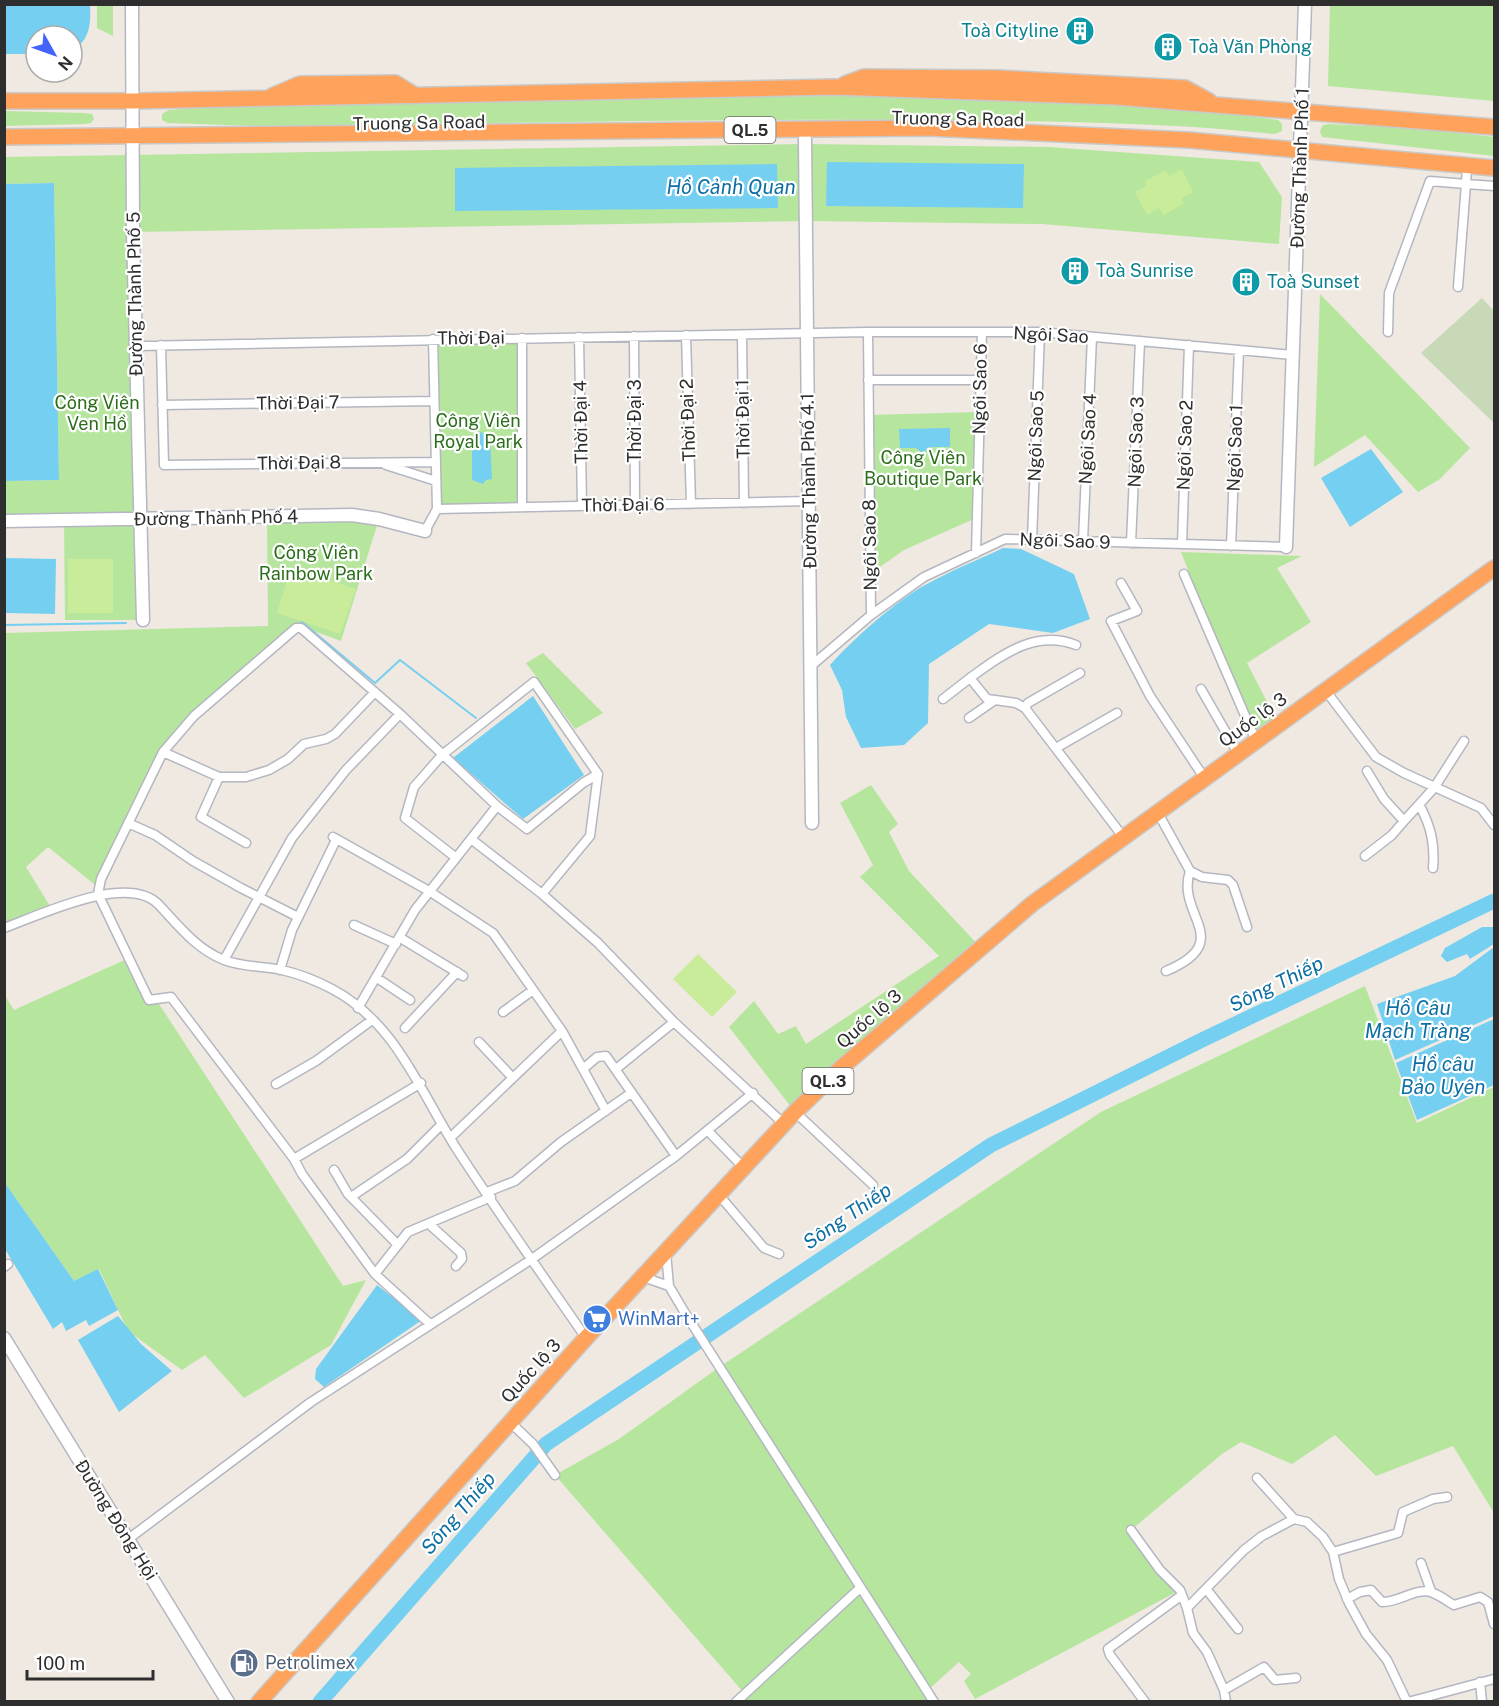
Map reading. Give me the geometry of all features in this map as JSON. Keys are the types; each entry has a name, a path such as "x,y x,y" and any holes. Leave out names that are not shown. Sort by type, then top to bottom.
{"highway":[{"name":"Truong Sa Road","path":"4,101 267,99 833,87 963,90 1215,104 1494,127"},
{"name":"Truong Sa Road","path":"4,137 928,128 1219,143 1494,168"},
{"name":"Truong Sa Road","path":"696,130 729,139 958,137 1195,148 1219,143"},
{"name":"Quốc lộ 3","path":"259,1701 586,1338 795,1112 842,1067 1032,904 1494,568"}],"street":[{"name":"Đường Thành Phố 5","path":"132,4 139,519 143,620"},
{"name":"Đường Thành Phố 1","path":"1286,547 1302,150 1305,4"},
{"name":"Đường Thành Phố 4.1","path":"805,139 812,823"},
{"path":"1388,332 1389,293 1430,181 1434,164"},
{"path":"1458,287 1467,166"},
{"path":"1430,181 1494,186"},
{"name":"Ngôi Sao 8","path":"868,332 871,615"},
{"name":"Ngôi Sao 6","path":"976,553 982,332"},
{"name":"Ngôi Sao","path":"807,334 1040,332 1293,355"},
{"name":"Ngôi Sao 5","path":"1032,540 1040,332"},
{"name":"Thời Đại","path":"136,346 807,334"},
{"name":"Thời Đại 2","path":"686,335 691,504"},
{"name":"Thời Đại 1","path":"742,335 744,503"},
{"name":"Thời Đại 3","path":"634,336 635,505"},
{"name":"Ngôi Sao 4","path":"1083,541 1092,337"},
{"path":"522,338 522,507"},
{"name":"Thời Đại 4","path":"579,338 582,506"},
{"path":"425,531 437,509 433,339"},
{"name":"Ngôi Sao 3","path":"1131,543 1140,342"},
{"path":"160,345 162,405"},
{"name":"Ngôi Sao 2","path":"1182,544 1189,345"},
{"name":"Ngôi Sao 1","path":"1231,546 1239,350"},
{"path":"868,380 980,380"},
{"name":"Thời Đại 7","path":"162,405 433,401"},
{"name":"Thời Đại 8","path":"162,405 164,465 435,462"},
{"path":"380,462 436,481"},
{"name":"Thời Đại 6","path":"437,509 809,501"},
{"name":"Đường Thành Phố 4","path":"4,520 352,515 379,519 425,531"},
{"name":"Ngôi Sao 9","path":"811,666 871,615 924,577 1005,539 1286,547"},
{"path":"1184,573 1256,741"},
{"path":"1121,583 1137,611 1111,621 1150,696 1205,779"},
{"path":"430,1324 375,1274 302,1174 294,1159 171,998 149,1000 98,894 101,879 163,752 194,716 296,628 308,632 400,714 496,806 527,829 583,783 598,774"},
{"path":"943,699 1014,647 1060,639 1076,645"},
{"path":"1025,708 1028,703 1080,673"},
{"path":"970,678 987,699 1016,703 1025,708 1124,838"},
{"path":"455,857 405,818 414,787 442,755 534,682 598,774 590,836 542,894"},
{"path":"1202,689 1239,755"},
{"path":"1326,691 1376,757 1434,788 1460,796 1480,808 1494,825"},
{"path":"163,752 219,777 246,777 269,770 288,759 304,744 326,739 335,734 375,692"},
{"path":"969,718 995,700"},
{"path":"1056,748 1117,713"},
{"path":"224,960 292,838 346,770 400,714"},
{"path":"1365,856 1392,835 1420,806 1464,741"},
{"path":"1367,771 1384,799 1404,820"},
{"path":"219,777 201,817 246,843"},
{"path":"358,1008 414,910 496,806"},
{"path":"1420,806 1431,828 1434,851 1433,868"},
{"path":"1158,813 1190,871 1202,878 1228,880 1233,885 1247,927"},
{"path":"128,823 156,835 193,861 258,898 298,917"},
{"path":"280,970 298,917 335,838 429,891 493,933 562,1030 606,1111"},
{"path":"471,839 542,894 598,943 674,1022 784,1124"},
{"path":"1166,971 1189,962 1200,943 1200,926 1187,890 1190,871"},
{"path":"4,928 98,894 140,895 157,902 188,936 224,960 280,970 334,990 391,1038 421,1083 450,1137 586,1338"},
{"path":"354,925 397,941 460,974 405,1028"},
{"path":"377,978 410,1000"},
{"path":"503,1012 533,990"},
{"path":"276,1084 316,1061 372,1020"},
{"path":"616,1069 674,1022"},
{"path":"450,1137 468,1123 473,1113 562,1030"},
{"path":"479,1042 512,1077"},
{"path":"583,1069 597,1057 603,1055 616,1069 676,1156"},
{"path":"294,1159 421,1083"},
{"path":"375,1274 408,1232 489,1195 515,1180 561,1142 631,1093"},
{"path":"127,1540 311,1402 532,1259 676,1156 753,1093"},
{"path":"795,1112 873,1185"},
{"path":"351,1197 402,1162 442,1124"},
{"path":"708,1131 744,1168"},
{"path":"334,1170 351,1197 397,1244"},
{"path":"719,1195 764,1248 774,1254 779,1254"},
{"path":"429,1224 461,1253 462,1259 456,1266"},
{"path":"666,1252 669,1286 685,1313 718,1368 934,1701"},
{"path":"643,1277 669,1286"},
{"name":"Đường Đông Hội","path":"4,1338 228,1701"},
{"path":"511,1423 533,1444 554,1473"},
{"path":"1257,1478 1294,1520"},
{"path":"1333,1552 1398,1533 1402,1512 1433,1499 1447,1497"},
{"path":"1187,1608 1244,1550 1262,1536 1299,1519 1313,1527 1333,1552 1339,1579 1347,1599 1366,1634 1387,1660 1408,1701 1494,1679"},
{"path":"1131,1530 1160,1570 1171,1579 1182,1595 1192,1633 1207,1652 1224,1690 1226,1701"},
{"path":"1421,1563 1431,1591 1454,1605 1480,1597 1488,1602 1494,1624"},
{"path":"736,1701 860,1588"},
{"path":"1207,1590 1238,1629"},
{"path":"1347,1599 1360,1592 1371,1590 1382,1602 1391,1603 1414,1594 1431,1591"},
{"path":"1145,1701 1110,1655 1109,1647 1182,1595"},
{"path":"1224,1690 1264,1667 1275,1680 1296,1678"},
{"path":"1480,1682 1482,1701"}],"green space":[{"path":"97,5 113,5 113,36 97,28"},
{"path":"1330,5 1494,5 1494,101 1328,86"},
{"path":"899,95 1185,107 1278,120 1282,124 1282,131 1275,134 1091,122 906,120 255,126 168,123 162,120 162,114 169,110 255,104"},
{"path":"5,111 85,113 92,114 94,119 91,123 85,124 5,126"},
{"path":"1323,125 1426,129 1494,137 1494,156 1322,137 1320,131"},
{"name":"Công Viên Ven Hồ","path":"805,144 1048,147 1259,162 1282,197 1279,244 1042,224 806,221 133,232 143,620 65,620 64,520 5,521 5,481 59,480 54,183 5,184 4,157"},
{"path":"1182,169 1193,192 1181,198 1184,204 1163,215 1159,208 1147,215 1135,192 1147,186 1145,181 1166,170 1169,176"},
{"path":"1320,294 1470,448 1440,479 1418,492 1365,435 1314,467"},
{"path":"1482,298 1494,311 1494,423 1421,353"},
{"name":"Công Viên Royal Park","path":"522,338 522,507 437,509 433,339"},
{"name":"Công Viên Boutique Park","path":"980,412 976,518 904,550 870,574 869,415"},
{"name":"Công Viên Rainbow Park","path":"267,516 379,519 341,641 300,626 194,716 163,752 99,888 48,847 26,867 53,911 5,928 5,633 268,626"},
{"path":"1181,552 1302,556 1277,568 1311,622 1247,663 1279,725 1256,741"},
{"path":"68,559 113,559 113,613 68,613"},
{"path":"290,571 307,577 308,573 356,589 340,634 277,613"},
{"path":"543,653 603,713 575,729 526,663"},
{"path":"871,785 898,824 889,832 909,871 981,948 795,1112 729,1027 754,1001 778,1034 796,1026 806,1044 939,956 860,877 873,865 840,803"},
{"path":"698,954 737,992 712,1017 673,979"},
{"path":"129,958 343,1286 366,1280 331,1345 244,1398 205,1355 182,1370 128,1331 99,1269 74,1281 5,1183 4,994 14,1010"},
{"path":"1365,986 1417,1123 1494,1087 1494,1513 1453,1446 1376,1476 1335,1435 1292,1464 1241,1442 1222,1454 1131,1530 1180,1590 975,1699 964,1681 971,1674 959,1662 927,1691 934,1701 736,1702 744,1693 555,1475 619,1439 718,1368 1101,1112"}],"water":[{"path":"4,5 90,5 88,31 84,40 84,24 24,24 24,54 5,54"},
{"path":"827,162 1024,164 1023,208 826,206"},
{"name":"Hồ Cảnh Quan","path":"777,164 778,208 455,211 455,168"},
{"path":"54,183 59,480 5,481 5,184"},
{"path":"950,428 950,447 931,447 922,453 916,448 900,448 899,429"},
{"path":"481,432 490,439 492,479 486,480 483,484 472,480 472,438"},
{"path":"1371,449 1403,492 1350,527 1321,478"},
{"path":"1003,548 1021,549 1074,574 1090,619 1053,633 989,624 929,664 928,723 904,745 861,748 846,717 842,690 830,665 850,644 903,599 946,574"},
{"path":"5,558 56,559 55,614 5,613"},
{"path":"533,696 584,775 523,819 453,758"},
{"path":"1482,927 1494,927 1494,944 1470,959 1467,954 1447,962 1441,956 1445,948"},
{"name":"Hồ Câu Mạch Tràng","path":"1494,947 1494,1016 1395,1060 1377,1004 1455,976"},
{"name":"Hồ câu Bảo Uyên","path":"1494,1019 1494,1085 1417,1120 1396,1063"},
{"path":"5,1183 74,1281 98,1269 118,1310 89,1326 86,1320 66,1331 62,1322 53,1329 5,1249"},
{"path":"377,1285 422,1320 324,1387 315,1379 316,1369"},
{"path":"118,1316 141,1344 172,1371 119,1412 78,1340"}],"waterway":[{"path":"302,622 375,683 400,660 476,718"},
{"path":"4,625 126,623"},
{"name":"Sông Thiếp","path":"320,1702 546,1444 991,1145 1204,1039 1494,901"}],"place":[{"name":"Toà Cityline","path":"1080,31"},
{"name":"Toà Văn Phòng","path":"1168,47"},
{"name":"Toà Sunrise","path":"1075,271"},
{"name":"Toà Sunset","path":"1246,282"},
{"name":"WinMart+","path":"597,1319"},
{"name":"Petrolimex","path":"244,1663"}]}
